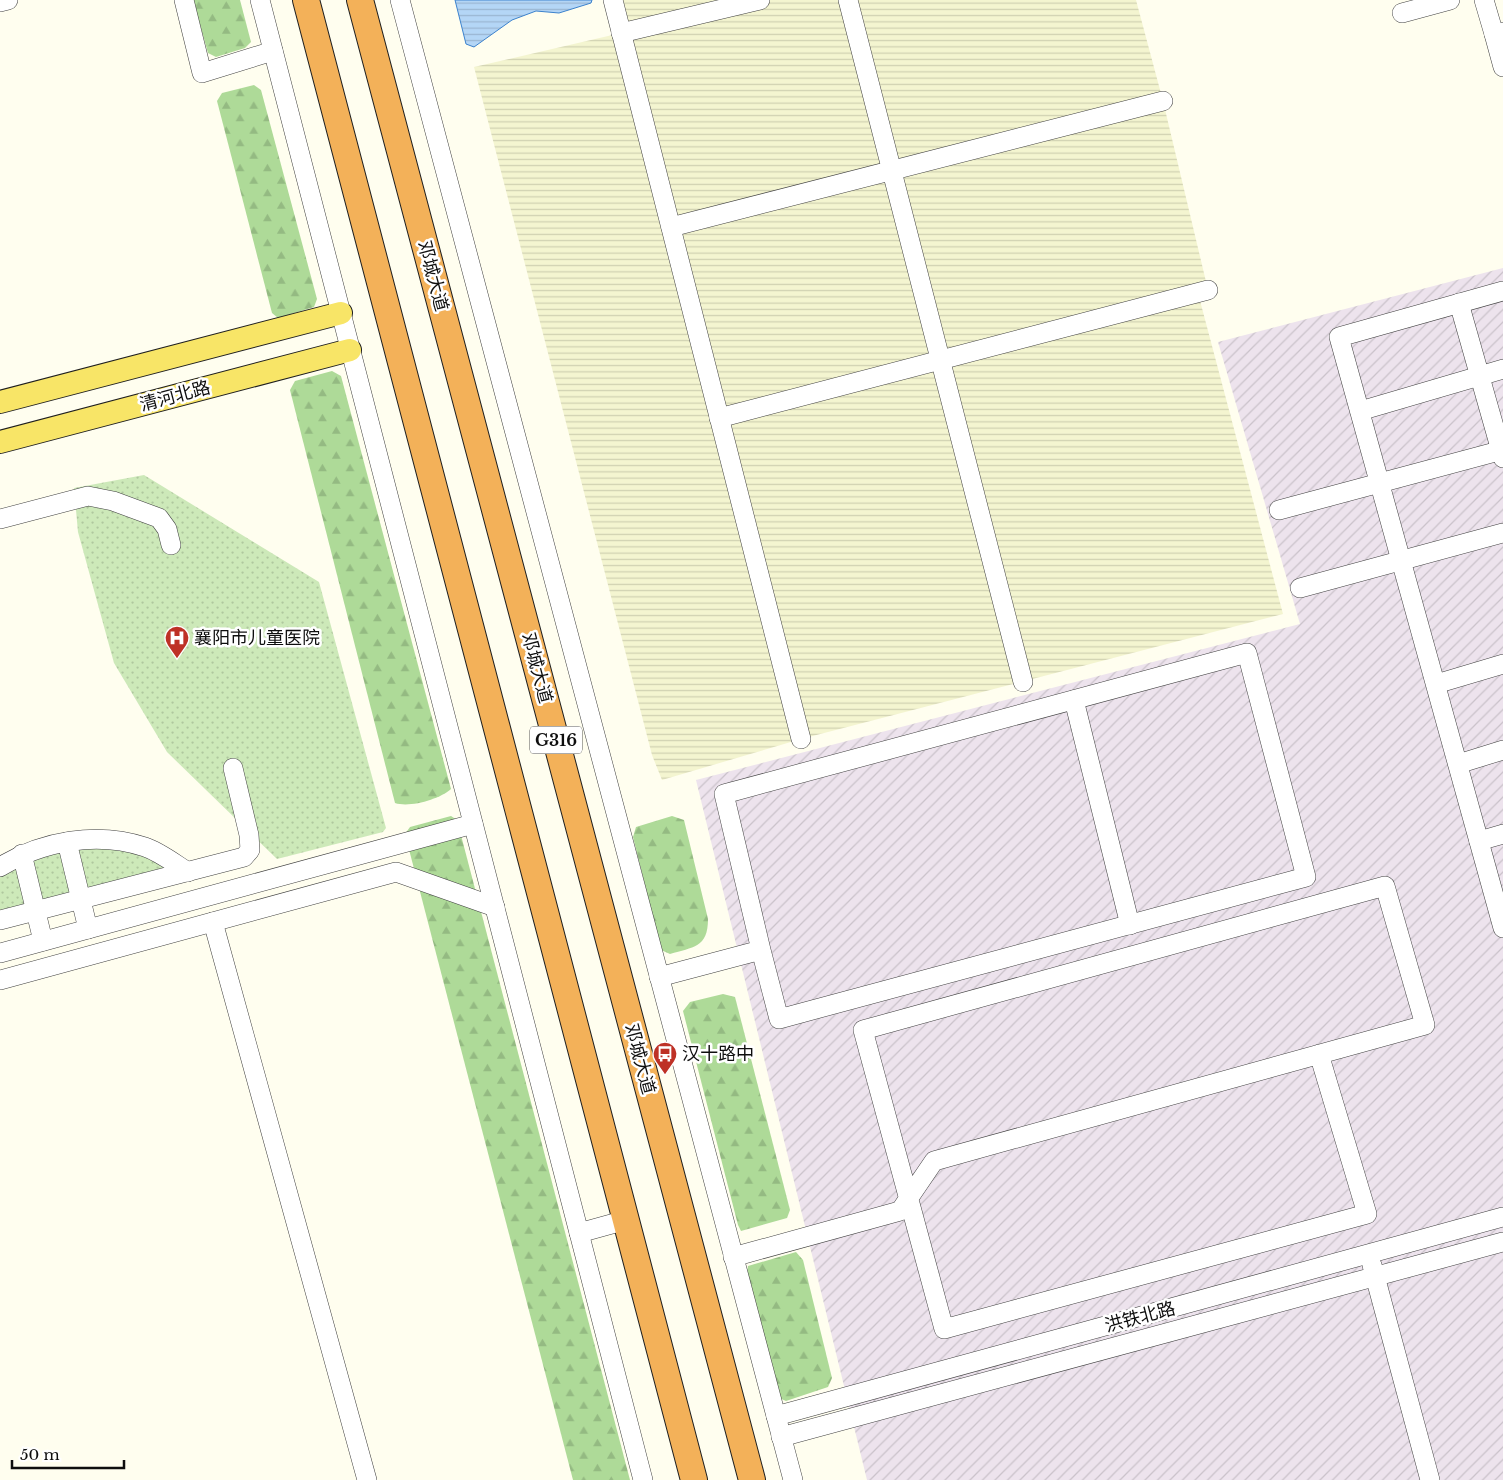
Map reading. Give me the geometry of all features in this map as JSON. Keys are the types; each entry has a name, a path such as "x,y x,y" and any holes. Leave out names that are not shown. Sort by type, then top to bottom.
{"highway":[{"name":"G316","path":"306,0 694,1480"},
{"name":"邓城大道","path":"360,0 752,1480"}],"main road":[{"path":"0,402 341,313"},
{"name":"清河北路","path":"0,442 350,350"}],"street":[{"path":"0,2 8,0"},
{"path":"184,0 202,73 273,51"},
{"path":"260,0 643,1480"},
{"path":"400,0 792,1480"},
{"path":"613,0 801,739"},
{"path":"621,33 760,0"},
{"path":"848,0 1023,682"},
{"path":"1402,13 1450,0"},
{"path":"1484,0 1499,33 1503,67"},
{"path":"670,227 1163,101"},
{"path":"719,418 1208,290"},
{"path":"1502,919 1339,337 1503,291"},
{"path":"1279,510 1502,453 1459,303"},
{"path":"1360,411 1503,369"},
{"path":"0,519 88,496 113,501 159,518 167,529 170,545"},
{"path":"1300,588 1503,533"},
{"path":"1248,653 1306,877 1130,924 779,1020 724,794 1248,653"},
{"path":"1436,684 1503,664"},
{"path":"1074,700 1130,924"},
{"path":"1458,764 1503,750"},
{"path":"0,920 244,857 250,850 249,836 233,768"},
{"path":"0,953 473,824"},
{"path":"1479,841 1503,834"},
{"path":"0,867 22,854 67,842 115,839 147,848 188,872"},
{"path":"67,842 88,929"},
{"path":"22,854 43,941"},
{"path":"0,980 396,872 495,907"},
{"path":"733,1257 900,1211 908,1199 934,1162 1320,1054 1425,1025 1385,886 863,1030 908,1199 944,1329 1367,1214 1320,1054"},
{"path":"213,922 367,1480"},
{"path":"659,977 761,950"},
{"name":"洪铁北路","path":"776,1416 1503,1217"},
{"path":"579,1233 626,1220"},
{"name":"洪铁北路","path":"781,1437 1503,1242"},
{"path":"1369,1254 1430,1480"}],"shaded area":[{"path":"1503,268 1503,1480 867,1480 696,780 1300,624 1218,342"}],"green space":[{"path":"193,0 240,0 251,42 245,48 216,57 208,53"},
{"path":"613,0 1136,0 1163,101 1208,290 1198,293 1283,614 801,739 662,780 652,755 474,67 621,33"},
{"path":"254,85 261,90 317,299 314,307 278,318 272,313 217,101 222,93"},
{"path":"332,371 341,376 451,789 440,796 424,802 395,803 290,390 295,381"},
{"path":"144,475 319,582 386,828 383,832 277,859 167,752 114,663 78,532 74,488"},
{"path":"451,816 457,820 630,1480 573,1480 405,834 410,827"},
{"path":"672,816 684,820 708,919 705,936 698,945 670,954 661,950 633,837 636,827"},
{"path":"115,839 188,872 0,920 0,867"},
{"path":"723,994 735,997 790,1210 787,1218 741,1231 683,1011 690,1002"},
{"path":"796,1252 803,1260 832,1378 828,1387 786,1401 779,1398 747,1272 748,1266"}],"water":[{"path":"455,0 592,0 591,3 559,13 536,11 512,20 474,47 466,44"}],"place":[{"name":"襄阳市儿童医院","path":"177,659"},
{"name":"汉十路中","path":"665,1075"}]}
